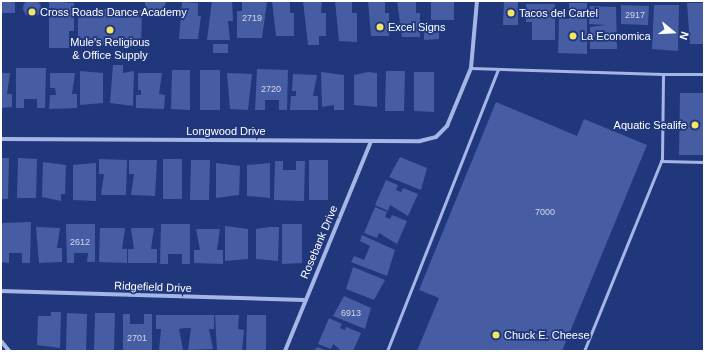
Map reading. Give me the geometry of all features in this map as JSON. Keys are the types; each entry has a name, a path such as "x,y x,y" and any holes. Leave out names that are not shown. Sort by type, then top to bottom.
{"street":[{"path":"471,68 477,1"},
{"name":"Longwood Drive","path":"1,139 420,141 436,137 446,127 471,68"},
{"name":"Rosebank Drive","path":"285,351 304,300 371,141"},
{"name":"Ridgefield Drive","path":"1,291 304,300"},
{"path":"1,341 9,351"}],"lane":[{"path":"471,68 704,74"},
{"path":"386,351 498,69"},
{"path":"584,351 662,161 663,74"},
{"path":"662,161 704,162"}],"building":[{"name":"Cross Roads Dance Academy","path":"28,-1 36,-1 41,4 39,15 36,17 28,17 23,12 23,4"},
{"path":"1,1 15,1 15,13 1,13"},
{"path":"49,1 74,3 74,31 69,31 69,48 49,48"},
{"path":"145,1 166,1 162,16 145,16"},
{"path":"212,1 232,1 233,21 228,21 230,40 207,40"},
{"path":"242,1 267,2 262,38 237,38 237,11 242,11"},
{"path":"272,1 290,1 290,13 294,13 294,36 276,36"},
{"path":"303,1 322,1 321,13 326,13 326,36 319,36 319,45 308,45"},
{"path":"335,1 352,1 352,13 357,13 357,42 339,41"},
{"name":"Excel Signs","path":"368,1 385,1 385,13 389,13 389,36 371,36"},
{"path":"397,1 416,1 416,13 420,13 420,37 402,37"},
{"path":"431,1 454,1 454,20 431,20"},
{"name":"Tacos del Cartel","path":"504,1 518,1 518,25 503,25"},
{"path":"182,2 198,3 198,16 201,16 198,39 179,39"},
{"name":"La Economica","path":"569,3 587,3 587,54 558,53 559,18 569,19"},
{"path":"687,3 704,3 704,44 690,44"},
{"path":"526,4 555,4 555,40 532,40 532,22 526,22"},
{"path":"621,5 649,6 648,25 621,24"},
{"path":"654,5 679,5 678,51 652,49"},
{"path":"590,6 616,7 617,49 590,49 590,27 606,25 589,24"},
{"name":"Mule's Religious & Office Supply","path":"103,9 142,10 141,46 78,44 78,16 102,17"},
{"path":"439,24 439,39 424,40 424,25"},
{"path":"213,44 228,44 228,53 213,53"},
{"path":"113,65 123,65 123,73 134,71 133,106 110,103"},
{"path":"16,68 46,68 45,108 37,108 37,99 24,99 24,108 16,108"},
{"path":"257,69 288,70 287,110 279,110 279,100 265,100 265,110 255,110"},
{"path":"172,70 190,70 190,110 171,109"},
{"path":"200,70 220,70 220,110 200,110"},
{"path":"80,71 103,73 103,103 80,105"},
{"path":"386,71 405,71 404,111 385,111"},
{"path":"321,72 344,75 344,110 334,110 334,105 322,107"},
{"path":"368,72 377,73 377,107 354,105 354,75"},
{"path":"414,72 434,72 434,112 414,111"},
{"path":"1,73 10,73 7,94 12,94 12,107 1,108"},
{"path":"50,73 75,73 72,94 77,94 77,108 49,109 50,95 56,95 55,88 50,88"},
{"path":"138,73 162,73 159,94 165,95 164,109 136,108 136,95 141,95 141,90 138,90"},
{"path":"227,73 252,74 248,110 230,109"},
{"path":"293,74 317,75 313,96 318,96 318,110 290,110 291,96 296,96 296,91 292,91"},
{"path":"680,93 704,93 704,155 679,155"},
{"path":"496,102 577,136 584,119 647,145 562,351 417,351 439,298 419,290"},
{"path":"400,157 427,168 421,190 389,177"},
{"path":"1,158 9,158 8,199 1,199"},
{"path":"18,158 37,159 36,198 17,198"},
{"path":"99,159 127,160 126,195 101,195 104,174 99,174"},
{"path":"163,159 182,159 182,199 163,199"},
{"path":"129,160 157,160 155,196 131,195 134,174 129,174"},
{"path":"191,160 210,160 209,200 190,200"},
{"path":"309,160 328,160 328,200 309,200"},
{"path":"275,161 283,161 283,170 296,170 296,161 305,161 304,201 274,200"},
{"path":"43,162 66,165 65,194 61,194 61,201 42,197"},
{"path":"96,163 96,201 73,200 73,165"},
{"path":"216,163 240,166 239,195 216,198"},
{"path":"270,163 270,198 247,196 247,165"},
{"path":"386,180 398,185 396,190 401,192 403,188 418,194 408,216 390,205 388,211 375,205"},
{"path":"375,207 387,212 385,217 390,219 392,215 407,221 397,244 379,233 377,238 364,233"},
{"path":"31,222 30,263 22,263 22,253 9,253 9,263 1,262 1,223"},
{"path":"66,224 95,224 95,262 87,262 88,253 74,253 74,263 67,263"},
{"path":"161,224 190,224 190,264 182,264 182,254 168,254 168,264 160,264"},
{"path":"282,224 302,224 302,263 282,264"},
{"path":"225,226 248,229 248,259 225,261"},
{"path":"36,227 60,228 57,248 62,248 62,262 39,263"},
{"path":"279,227 278,261 256,259 256,229"},
{"path":"100,228 125,228 122,249 127,249 127,263 99,262"},
{"path":"131,228 154,228 151,249 157,249 157,263 128,263 128,249 134,249"},
{"path":"196,229 220,229 217,250 223,250 223,264 194,263 194,250 200,250"},
{"path":"362,235 395,250 387,276 351,262 354,256 364,260 370,246 360,241"},
{"path":"353,267 385,280 374,300 346,289"},
{"path":"344,296 371,308 365,329 333,316"},
{"path":"51,312 61,312 60,348 37,345 38,316 51,316"},
{"path":"67,313 87,314 86,351 66,351"},
{"path":"95,313 115,313 114,351 94,351"},
{"path":"123,314 130,314 130,324 144,324 144,314 152,314 152,351 123,351"},
{"path":"156,315 214,315 214,329 209,329 213,349 188,350 191,328 185,328 179,329 183,350 159,350 161,329 156,329"},
{"path":"215,315 239,315 238,329 244,330 242,351 217,351"},
{"path":"247,315 266,315 266,351 246,351"},
{"path":"329,318 342,324 340,328 345,330 346,327 361,333 353,351 342,351 333,344 331,349 318,344"},
{"path":"317,347 328,351 315,351"}],"place":[{"name":"Cross Roads Dance Academy","path":"32,12"},
{"name":"Tacos del Cartel","path":"511,13"},
{"name":"Excel Signs","path":"380,27"},
{"name":"Mule's Religious & Office Supply","path":"110,30"},
{"name":"La Economica","path":"573,36"},
{"name":"Aquatic Sealife","path":"695,125"},
{"name":"Chuck E. Cheese","path":"496,335"}]}
